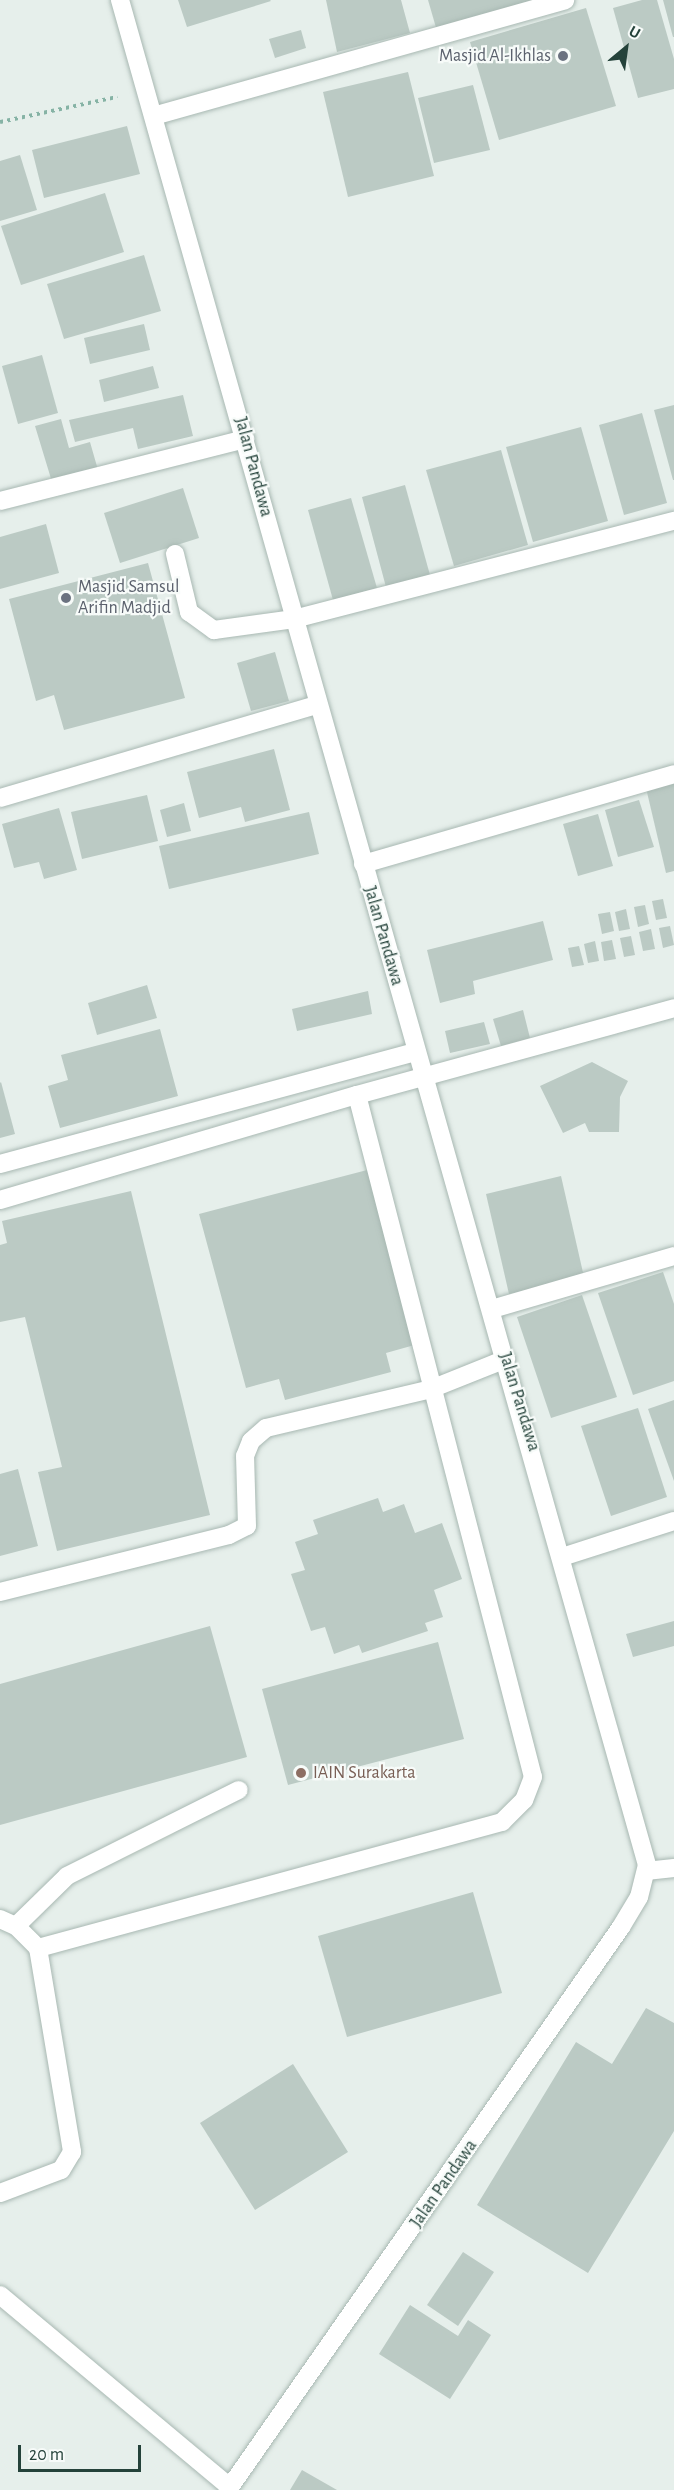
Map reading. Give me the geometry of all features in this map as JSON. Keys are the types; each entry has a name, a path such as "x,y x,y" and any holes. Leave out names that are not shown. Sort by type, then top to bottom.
{"street":[{"name":"Jalan Pandawa","path":"120,0 150,89 317,705 562,1557 646,1871 621,1927 229,2489"},
{"path":"157,115 565,0"},
{"path":"0,501 245,439"},
{"path":"175,554 189,612 200,624 214,630 294,620 674,521"},
{"path":"0,798 317,705"},
{"path":"363,864 674,774"},
{"path":"0,1200 357,1095 422,1073 674,1008"},
{"path":"0,1164 416,1052"},
{"path":"38,1948 502,1822 520,1806 533,1777 431,1389 357,1095"},
{"path":"492,1309 674,1256"},
{"path":"0,1592 229,1535 247,1526 245,1456 251,1441 266,1428 431,1389 506,1359"},
{"path":"562,1557 674,1521"},
{"path":"0,2193 61,2170 72,2152 38,1948 8,1923 67,1876 238,1790"},
{"path":"646,1871 674,1868"},
{"path":"0,2295 229,2489"}],"path":[{"path":"0,122 150,89"}],"building":[{"path":"178,0 270,0 271,1 187,27"},
{"path":"326,0 401,0 410,33 337,52"},
{"path":"428,0 543,0 437,31"},
{"path":"642,0 657,0 674,59 674,89 638,98 613,8"},
{"path":"663,0 674,0 674,37 673,37"},
{"path":"586,8 616,106 499,140 470,42"},
{"path":"301,30 306,48 275,58 269,39"},
{"path":"408,72 434,176 348,197 323,92"},
{"path":"473,85 490,150 434,163 418,98"},
{"path":"127,126 140,174 44,198 32,150"},
{"path":"20,155 37,210 0,221 0,161"},
{"path":"105,193 124,252 21,285 1,226"},
{"path":"144,255 161,311 64,339 47,284"},
{"path":"144,324 150,350 90,364 84,338"},
{"path":"42,355 58,413 18,424 2,366"},
{"path":"153,366 159,388 104,402 99,380"},
{"path":"183,395 193,436 138,449 133,428 75,442 69,420"},
{"path":"674,405 674,480 673,480 654,410"},
{"path":"642,413 667,503 624,515 599,425"},
{"path":"61,419 69,448 90,442 98,470 52,482 35,426"},
{"path":"581,427 608,521 533,542 506,447"},
{"path":"501,450 528,545 454,566 426,470"},
{"path":"405,485 430,575 386,587 362,497"},
{"path":"183,488 199,538 120,563 104,513"},
{"path":"351,498 377,588 333,600 308,510"},
{"path":"46,524 59,573 0,589 0,537"},
{"name":"Masjid Samsul Arifin Madjid","path":"148,563 185,698 64,730 54,695 36,701 9,599"},
{"path":"275,652 289,701 251,711 237,663"},
{"path":"274,749 290,810 245,822 241,807 199,818 187,772"},
{"path":"674,782 674,871 666,873 646,788"},
{"path":"147,795 158,841 82,859 71,812"},
{"path":"639,800 654,847 618,857 605,810"},
{"path":"184,803 191,831 167,837 160,810"},
{"path":"59,808 77,870 44,879 39,862 14,868 2,824"},
{"path":"309,812 319,854 169,889 159,846"},
{"path":"598,814 613,866 578,876 563,824"},
{"path":"663,899 667,918 656,920 652,901"},
{"path":"645,905 649,924 638,927 634,907"},
{"path":"626,909 630,929 619,931 615,912"},
{"path":"610,912 614,931 602,934 598,914"},
{"path":"543,921 553,960 473,981 475,994 440,1003 427,950"},
{"path":"670,926 674,945 663,948 659,928"},
{"path":"651,929 655,949 643,951 639,932"},
{"path":"631,936 635,955 624,957 620,938"},
{"path":"612,940 616,959 604,961 601,942"},
{"path":"595,941 599,961 588,963 584,944"},
{"path":"579,946 584,965 572,967 568,948"},
{"path":"147,985 157,1018 97,1035 88,1003"},
{"path":"368,991 372,1014 297,1031 292,1009"},
{"path":"523,1010 530,1038 501,1046 493,1019"},
{"path":"484,1022 490,1044 450,1053 445,1031"},
{"path":"160,1029 178,1096 60,1128 48,1086 68,1080 61,1055"},
{"path":"592,1062 628,1081 620,1097 619,1132 589,1132 585,1123 563,1133 540,1086"},
{"path":"0,1083 15,1134 0,1138"},
{"path":"371,1169 418,1344 386,1353 391,1372 285,1400 279,1379 246,1388 199,1214"},
{"path":"561,1176 584,1277 509,1294 486,1194"},
{"path":"131,1191 210,1515 57,1551 38,1472 62,1467 25,1317 0,1322 0,1245 7,1243 2,1221"},
{"path":"663,1272 674,1304 674,1381 633,1395 598,1293"},
{"path":"582,1295 617,1397 551,1418 517,1317"},
{"path":"674,1400 674,1481 648,1409"},
{"path":"638,1408 667,1497 611,1516 581,1426"},
{"path":"18,1469 38,1546 0,1556 0,1474"},
{"path":"378,1498 383,1512 404,1504 415,1533 442,1523 462,1579 434,1590 443,1617 425,1623 428,1631 362,1653 359,1645 334,1654 325,1627 311,1631 291,1574 305,1570 295,1542 318,1534 313,1520"},
{"path":"674,1621 674,1646 633,1657 626,1634"},
{"path":"210,1626 247,1757 0,1825 0,1684"},
{"path":"438,1642 464,1739 288,1785 262,1689"},
{"path":"473,1892 502,1993 347,2037 318,1936"},
{"path":"646,2008 674,2023 674,2131 588,2273 477,2205 576,2042 612,2064"},
{"path":"293,2064 348,2152 255,2210 200,2123"},
{"path":"463,2252 494,2272 458,2326 427,2305"},
{"path":"410,2305 458,2336 468,2320 491,2335 450,2399 379,2354"},
{"path":"302,2470 337,2490 290,2490"}],"place":[{"name":"Masjid Al-Ikhlas","path":"563,56"},
{"name":"Masjid Samsul Arifin Madjid","path":"66,598"},
{"name":"IAIN Surakarta","path":"301,1773"}]}
